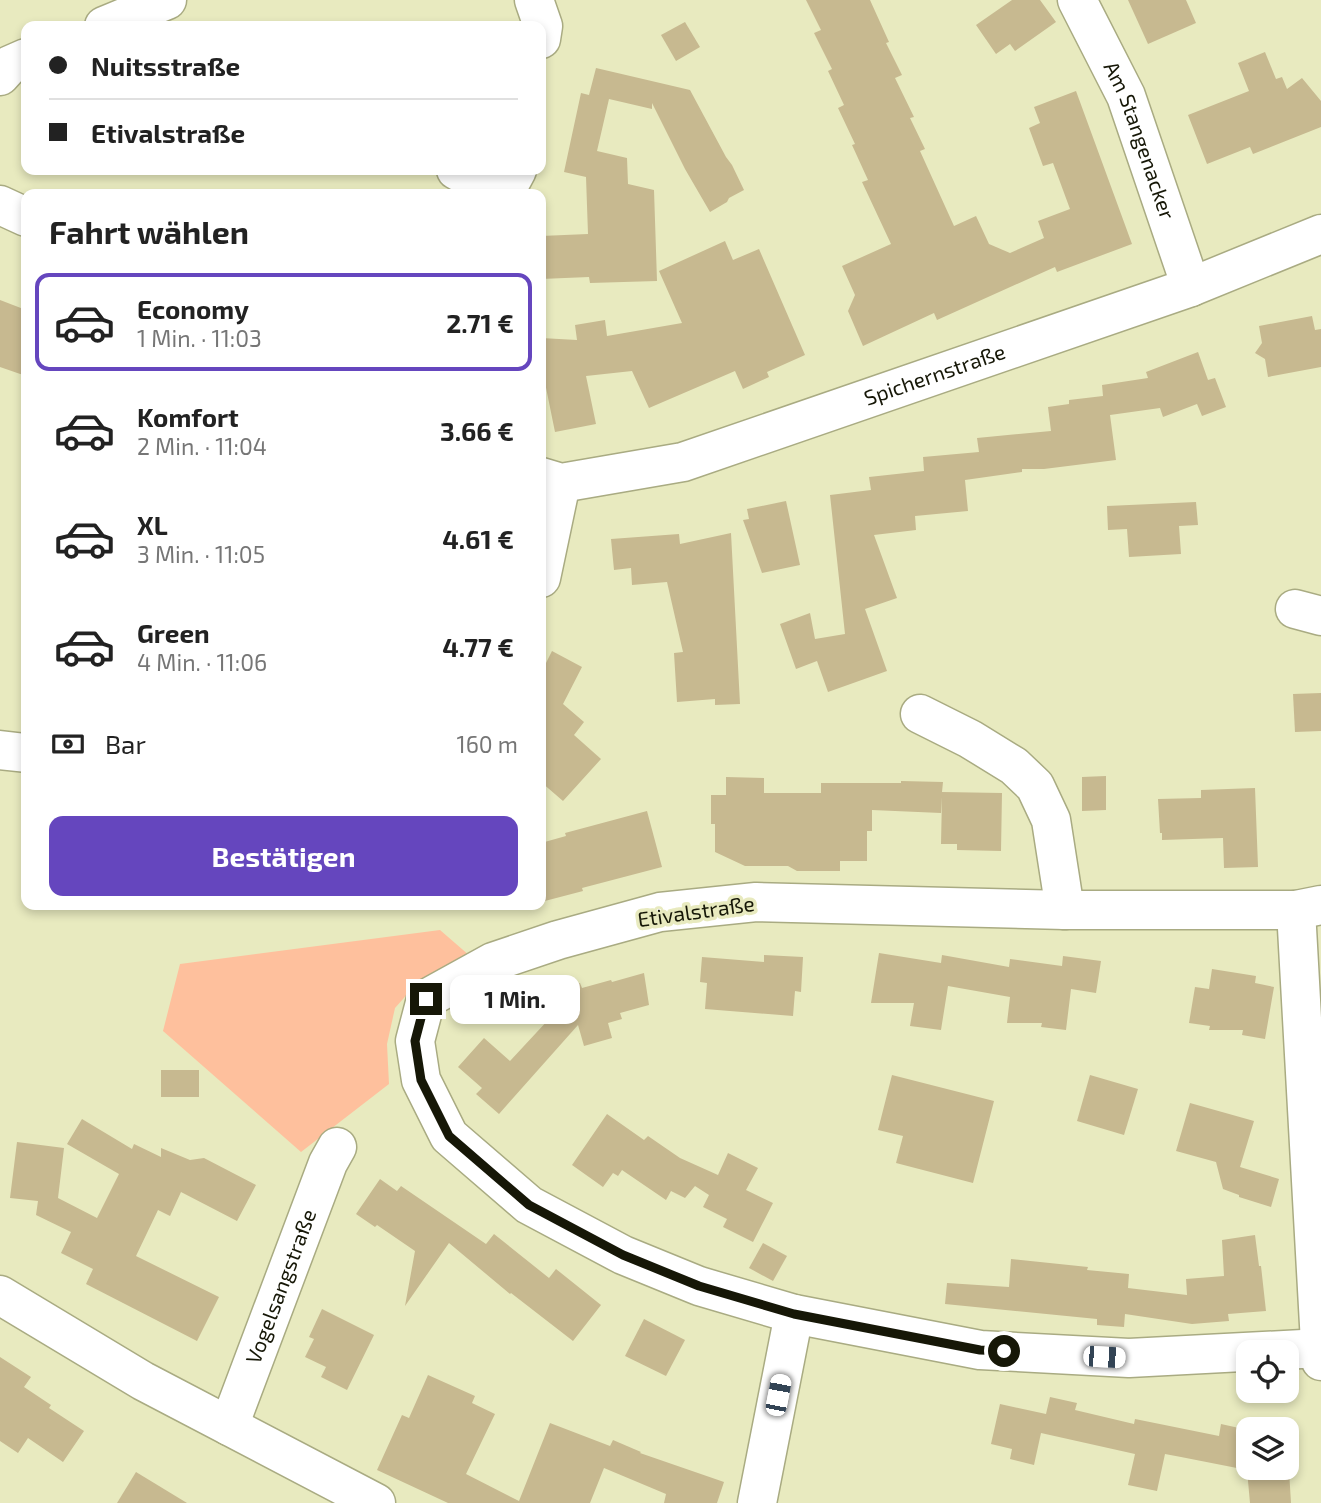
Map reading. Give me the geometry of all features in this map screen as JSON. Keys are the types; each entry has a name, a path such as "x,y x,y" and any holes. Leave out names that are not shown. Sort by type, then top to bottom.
{"street":[{"path":"116,21 167,0"},
{"path":"534,0 541,21"},
{"name":"Am Stangenacker","path":"1077,0 1126,96 1191,287"},
{"path":"0,76 10,65 21,60"},
{"path":"465,175 479,183 509,185 514,175"},
{"path":"0,205 21,215"},
{"name":"Spichernstraße","path":"551,480 683,462 1191,287 1321,234"},
{"path":"546,529 551,480"},
{"path":"920,713 1014,766 1035,786 1051,820 1065,910"},
{"path":"0,750 21,752"},
{"name":"Etivalstraße","path":"1309,908 1065,910 756,902 660,912 558,940 493,962 426,999 415,1041 421,1080 449,1136 529,1205 623,1255 699,1286 794,1314 993,1351 1129,1358 1321,1348"},
{"path":"1309,908 1321,1360"},
{"name":"Vogelsangstraße","path":"229,1426 328,1163 337,1147"},
{"path":"0,1295 143,1381 376,1503"},
{"path":"757,1503 794,1314"}],"shaded area":[{"path":"440,930 470,956 419,981 395,1008 387,1044 389,1084 301,1152 163,1031 180,964"}],"building":[{"path":"806,0 870,0 889,42 886,43 902,75 895,78 914,117 910,118 925,149 920,151 954,226 976,216 989,244 1010,253 1044,238 1038,221 1070,209 1053,163 1043,166 1029,128 1040,123 1034,107 1076,91 1132,244 1057,272 1055,267 937,320 934,313 863,346 848,311 855,295 842,266 891,244 862,182 868,180 838,108 844,105 828,71 832,69 814,33 821,30"},
{"path":"1012,0 1040,0 1056,22 1015,51 1010,44 996,54 976,25"},
{"path":"1128,0 1186,0 1196,23 1148,44"},
{"path":"685,22 700,47 676,61 661,35"},
{"path":"1265,52 1276,79 1282,77 1287,89 1302,78 1321,101 1321,127 1253,154 1250,147 1207,164 1188,115 1249,91 1238,63"},
{"path":"596,68 690,90 744,190 710,212 652,103 652,109 609,99 597,151 627,158 628,184 654,190 657,281 590,283 589,277 546,279 546,236 588,234 586,177 564,172 581,93 589,95"},
{"path":"725,241 733,260 759,249 805,355 767,372 769,377 743,389 735,371 649,408 632,371 586,376 596,424 555,432 546,388 546,338 577,340 575,325 605,320 607,336 682,323 659,271"},
{"path":"0,300 21,308 21,374 0,367"},
{"path":"1312,316 1315,330 1321,329 1321,367 1268,377 1265,359 1255,353 1262,343 1259,326"},
{"path":"1198,352 1208,380 1215,378 1226,407 1202,416 1197,404 1163,417 1160,408 1110,415 1116,460 1022,469 1022,472 965,480 968,511 915,516 916,530 874,535 897,598 865,609 887,671 828,692 817,661 796,669 780,624 810,613 815,639 845,634 830,495 871,490 869,477 924,471 923,457 979,452 977,438 1051,431 1048,407 1069,404 1069,400 1103,396 1102,385 1148,378 1146,372"},
{"path":"786,501 800,565 762,573 743,520 749,519 747,509"},
{"path":"1196,502 1198,525 1179,526 1181,554 1129,557 1127,529 1108,530 1107,506"},
{"path":"731,533 740,704 715,705 715,699 677,702 674,653 683,652 667,582 632,585 631,568 614,570 611,539 679,534 680,544"},
{"path":"552,651 582,667 563,704 584,722 574,735 601,759 563,801 546,786 546,663"},
{"path":"1321,693 1321,731 1295,732 1293,694"},
{"path":"1106,776 1106,810 1082,811 1082,777"},
{"path":"726,777 764,778 764,793 821,793 821,783 901,781 943,782 942,792 1002,793 1001,851 957,850 957,844 941,844 942,797 941,813 872,810 872,831 867,831 867,861 840,861 840,871 797,871 788,866 745,866 715,852 711,795 726,795"},
{"path":"1255,788 1258,867 1224,868 1223,838 1162,840 1158,799 1201,798 1201,790"},
{"path":"647,811 662,867 582,888 583,891 546,901 546,842 566,836 565,833"},
{"path":"879,953 941,963 942,955 1009,967 1010,959 1062,966 1063,956 1101,961 1096,993 1071,989 1066,1030 1041,1027 1042,1023 1007,1023 1010,997 948,986 941,1030 910,1026 914,1003 871,1003"},
{"path":"764,955 803,957 801,992 795,991 793,1016 705,1009 707,983 700,982 702,957 764,962"},
{"path":"1212,969 1256,976 1255,983 1274,987 1265,1039 1242,1035 1243,1030 1209,1030 1210,1026 1189,1023 1195,987 1209,989"},
{"path":"644,973 649,1005 620,1013 622,1019 608,1023 612,1038 584,1046 578,1025 499,1114 476,1094 482,1088 458,1067 484,1038 510,1061 549,1019 545,1005 554,990 580,983 582,988"},
{"path":"161,1070 199,1070 199,1097 161,1097"},
{"path":"892,1075 994,1101 973,1183 896,1163 903,1136 878,1130"},
{"path":"1090,1075 1138,1089 1124,1135 1077,1121"},
{"path":"1190,1103 1254,1121 1240,1167 1279,1179 1271,1207 1223,1189 1216,1162 1176,1151"},
{"path":"607,1114 644,1140 648,1136 680,1158 718,1175 728,1153 758,1168 746,1190 773,1203 753,1242 723,1227 727,1219 703,1207 709,1195 695,1186 685,1198 671,1191 666,1200 622,1170 618,1176 613,1173 603,1187 572,1165"},
{"path":"82,1119 132,1149 134,1144 161,1157 161,1148 190,1160 204,1158 256,1185 237,1221 181,1192 170,1216 158,1210 136,1256 219,1297 197,1341 86,1284 93,1269 61,1253 71,1232 36,1215 38,1201 10,1198 17,1142 64,1148 58,1198 97,1218 119,1174 67,1144"},
{"path":"380,1179 397,1191 401,1186 486,1244 494,1234 549,1278 556,1269 601,1305 573,1341 510,1294 449,1243 405,1306 415,1251 356,1214"},
{"path":"1255,1235 1266,1311 1228,1314 1229,1321 1192,1324 1125,1314 1124,1327 1097,1325 1097,1319 945,1304 947,1283 1009,1287 1011,1259 1129,1274 1128,1288 1187,1295 1186,1279 1224,1276 1222,1240"},
{"path":"763,1243 787,1256 773,1281 749,1268"},
{"path":"322,1309 374,1335 347,1390 321,1377 326,1367 305,1357 314,1339 309,1337"},
{"path":"644,1319 685,1340 666,1376 625,1356"},
{"path":"0,1357 31,1377 24,1387 51,1405 49,1408 84,1431 63,1462 28,1438 18,1453 0,1441"},
{"path":"428,1375 475,1396 472,1403 495,1414 466,1474 519,1501 550,1423 610,1446 613,1440 640,1453 724,1482 717,1503 664,1503 666,1494 604,1468 590,1503 448,1503 377,1470 402,1415 409,1418"},
{"path":"1050,1397 1077,1403 1075,1410 1134,1424 1135,1419 1219,1436 1221,1424 1236,1427 1236,1468 1165,1454 1157,1491 1128,1485 1135,1454 1041,1433 1034,1465 1010,1459 1012,1449 991,1444 1000,1404 1046,1414"},
{"path":"136,1472 187,1503 117,1503"},
{"path":"1248,1480 1290,1480 1291,1503 1250,1503"}],"route":[{"path":"426,999 415,1041 421,1080 449,1136 529,1205 623,1255 699,1286 794,1314 980,1350 1004,1351"}]}
